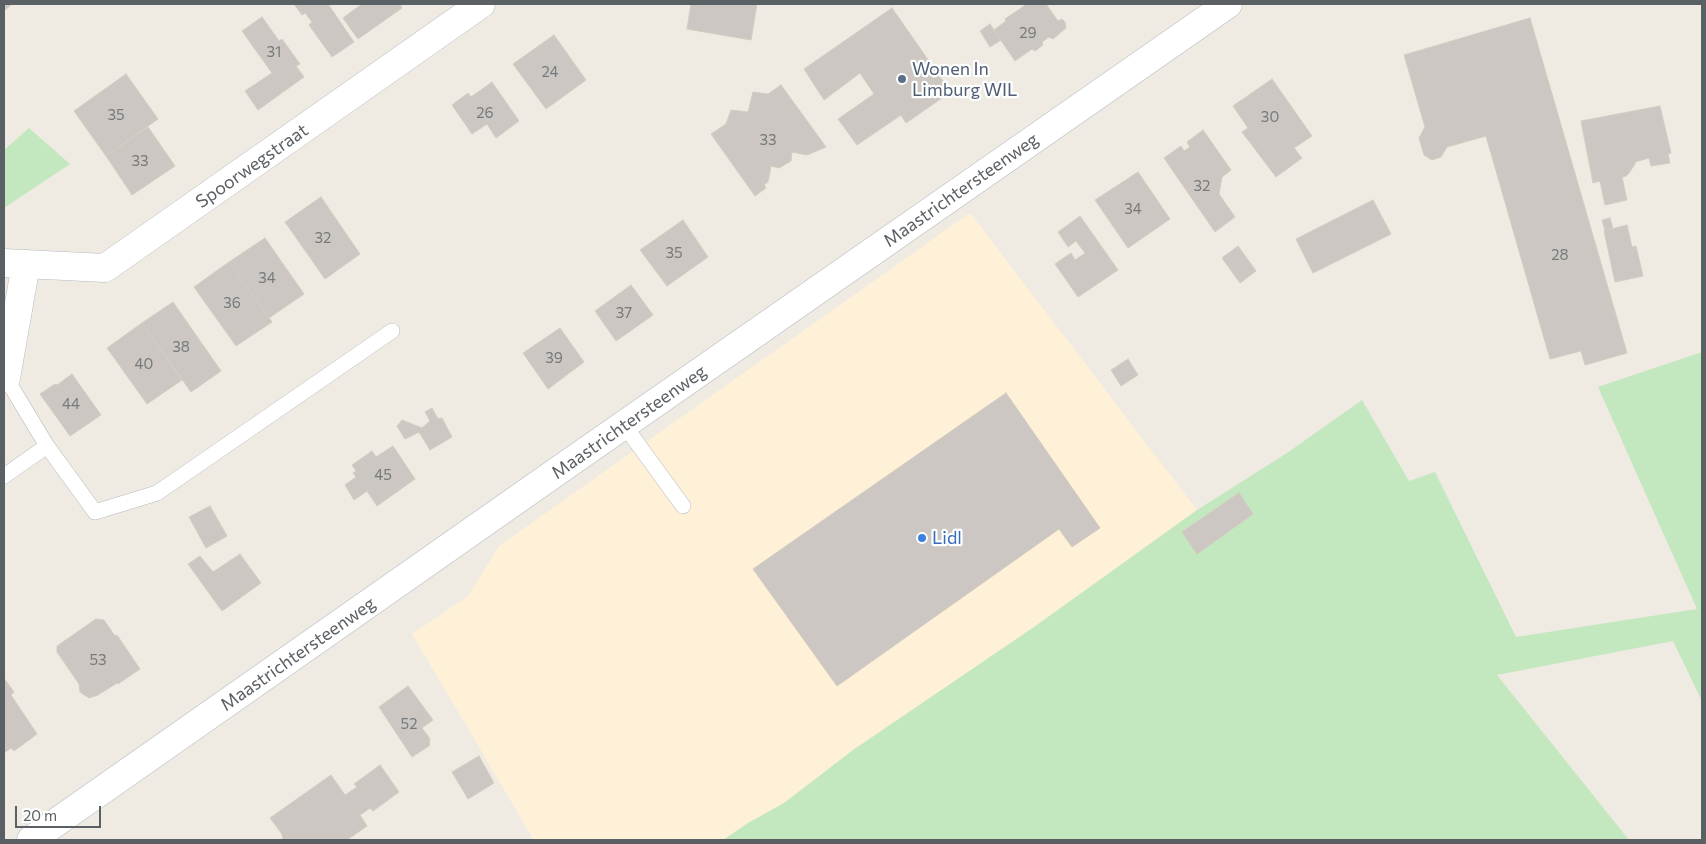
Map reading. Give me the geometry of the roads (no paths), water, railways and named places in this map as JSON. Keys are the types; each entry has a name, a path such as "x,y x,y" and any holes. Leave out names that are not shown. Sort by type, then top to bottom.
{"main road":[{"name":"Spoorwegstraat","path":"15,263 106,268 481,4"},
{"name":"Maastrichtersteenweg","path":"32,840 1228,4"},
{"path":"6,378 15,263"}],"lane":[{"path":"6,378 46,446 95,512 157,493 392,331"},
{"path":"624,425 683,506"},
{"path":"4,476 46,446"}],"place":[{"name":"Wonen In Limburg WIL","path":"902,79"},
{"name":"Lidl","path":"922,538"}]}
